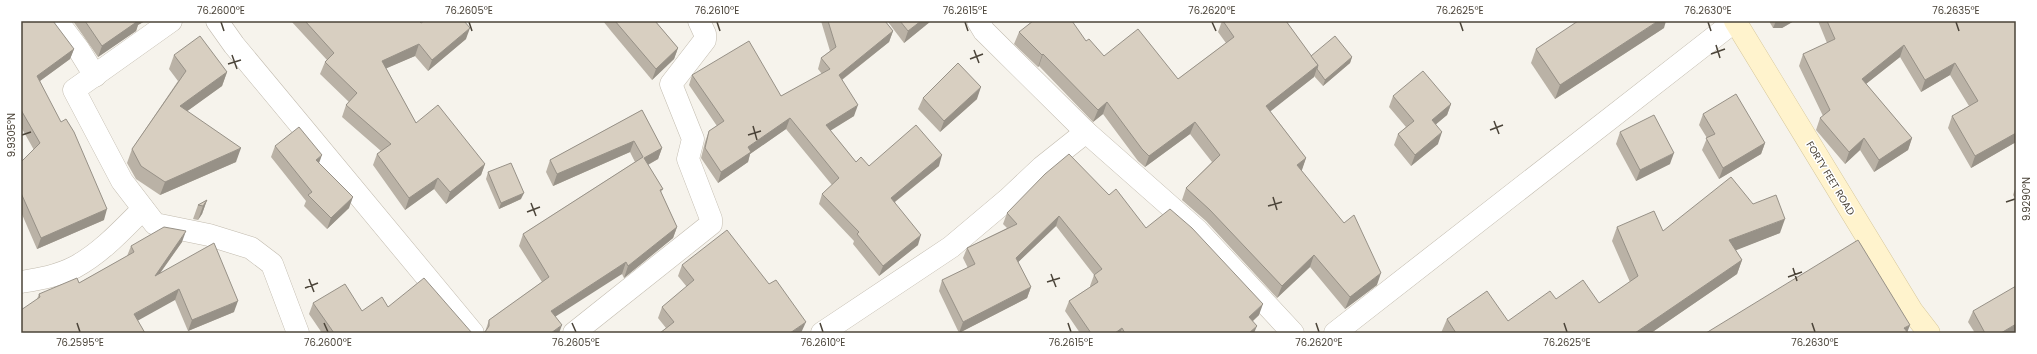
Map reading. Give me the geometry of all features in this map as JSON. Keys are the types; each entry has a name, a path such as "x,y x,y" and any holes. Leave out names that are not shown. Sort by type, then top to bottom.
{"main road":[{"name":"FORTY FEET ROAD","path":"1735,21 1912,311 1929,333"}],"street":[{"path":"57,21 79,50 95,76"},
{"path":"171,21 74,90 122,181 155,224 209,235 251,248 272,264 298,333"},
{"path":"217,21 234,46 473,333"},
{"path":"574,333 712,224 688,159 693,139 671,84 705,40 705,34 699,21"},
{"path":"978,21 984,31 1086,132 1197,230 1293,333"},
{"path":"1335,333 1735,21"},
{"path":"822,333 951,247 1008,199 1042,167 1086,132"},
{"path":"21,282 52,276 74,267 105,247 143,209"}],"building":[{"path":"21,21 53,21 74,49 37,76 61,122 66,119 74,132 107,209 41,238 21,193 21,162 40,143 21,110"},
{"path":"85,21 138,21 102,46"},
{"path":"305,21 419,21 421,23 424,21 464,21 470,28 432,60 419,44 382,61 416,123 438,105 485,164 450,192 438,178 409,198 377,154 391,144 346,105 357,93 325,62 334,53"},
{"path":"615,21 655,21 678,48 656,69"},
{"path":"828,21 885,21 893,31 839,75 858,105 826,125 856,162 861,157 869,166 916,125 942,155 891,198 921,235 883,266 857,234 859,232 822,194 839,178 790,118 748,147 751,152 721,172 705,148 709,131 724,121 692,75 749,41 781,96 830,69 821,58 836,47"},
{"path":"900,21 921,21 908,31"},
{"path":"1033,21 1072,21 1086,41 1089,39 1104,56 1138,29 1178,79 1234,37 1223,21 1286,21 1318,65 1266,106 1306,158 1297,165 1344,223 1354,215 1381,273 1350,297 1314,255 1282,286 1210,210 1186,188 1220,155 1195,122 1149,156 1142,149 1107,102 1098,110 1043,54 1042,55 1019,32"},
{"path":"1578,21 1658,21 1560,85 1536,49"},
{"path":"1827,21 2016,21 2016,133 1975,156 1952,116 1978,101 1955,63 1925,80 1904,45 1862,79 1912,138 1879,160 1864,138 1849,152 1820,118 1830,110 1803,54 1835,39"},
{"path":"200,36 227,72 180,106 241,148 165,182 141,166 132,149 186,71 174,55"},
{"path":"1335,36 1352,57 1325,80 1317,69 1318,65 1311,56"},
{"path":"958,63 981,87 944,121 923,98"},
{"path":"1423,71 1451,104 1432,120 1442,132 1415,155 1398,134 1414,121 1393,96"},
{"path":"1736,94 1765,143 1723,168 1706,138 1715,134 1703,114"},
{"path":"642,110 662,148 644,158 663,189 660,190 677,227 628,266 626,262 551,311 562,325 551,333 481,333 485,332 489,326 489,320 549,277 523,234 643,157 634,141 557,174 550,160"},
{"path":"1654,115 1674,153 1640,170 1620,132"},
{"path":"299,127 322,155 316,160 353,197 331,218 308,195 312,192 275,146"},
{"path":"1069,154 1109,195 1116,189 1146,228 1170,209 1192,228 1263,304 1249,317 1257,326 1249,333 1125,333 1122,328 1115,333 1091,333 1069,301 1098,282 1094,275 1102,269 1059,216 1016,258 1031,287 963,322 942,280 975,264 967,248 1017,224 1007,213 1045,174"},
{"path":"511,163 524,193 501,203 488,172"},
{"path":"1731,177 1753,204 1776,195 1785,219 1729,240 1742,260 1635,333 1456,333 1447,319 1487,291 1508,321 1550,291 1556,299 1583,280 1599,303 1638,276 1617,227 1654,211 1663,231"},
{"path":"207,200 203,206 198,205"},
{"path":"164,227 186,231 155,276 214,243 238,301 192,320 179,289 134,314 145,333 21,333 21,310 40,297 39,294 77,278 79,283 134,252 131,246"},
{"path":"727,230 769,284 776,280 806,322 790,333 660,333 674,322 662,307 694,280 682,265"},
{"path":"1858,240 1910,325 1904,328 1908,333 1706,333"},
{"path":"424,278 472,333 334,333 313,303 345,284 362,311 382,297 388,307"},
{"path":"2016,286 2016,324 2001,333 1985,333 1973,311"}]}
